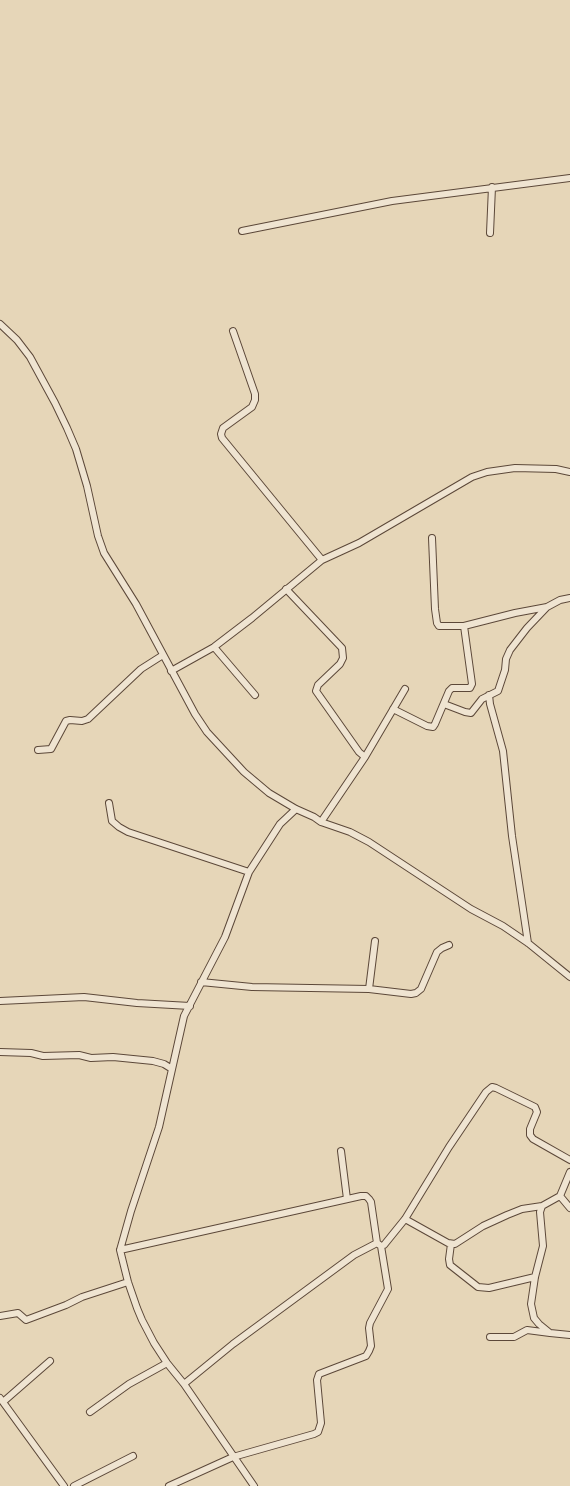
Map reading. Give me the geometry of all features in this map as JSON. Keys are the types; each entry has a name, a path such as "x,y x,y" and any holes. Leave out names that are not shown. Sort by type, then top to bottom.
{"street":[{"path":"242,231 392,200 570,178"},
{"path":"490,233 492,187"},
{"path":"0,324 30,357 44,380 68,428 83,471 95,525 104,553 136,604 171,671 207,732 257,784 269,793 321,822 350,832 369,842 471,909 503,926 528,943 570,977"},
{"path":"234,331 255,394 255,400 252,407 223,428 221,434 222,438 322,560"},
{"path":"171,671 214,647 322,560 359,543 472,477 486,472 515,468 556,469 570,472"},
{"path":"432,538 435,610 437,623 439,626 464,626 515,613 547,607 560,600 570,598"},
{"path":"286,590 342,648 343,658 340,664 318,685 316,691 359,752 365,757"},
{"path":"444,704 471,713 482,699 497,693 500,688 506,659 510,650 527,628 547,607"},
{"path":"393,709 430,727 435,724 447,694 452,688 470,688 472,684 464,626"},
{"path":"214,647 255,696"},
{"path":"38,750 51,749 66,721 82,721 88,719 142,669 163,655"},
{"path":"321,822 365,757 405,689"},
{"path":"489,695 490,704 503,751 512,836 528,943"},
{"path":"109,803 112,821 128,832 141,838 249,872"},
{"path":"254,1486 184,1384 167,1363 142,1320 128,1282 120,1250 131,1211 159,1127 184,1016 231,923 249,872 276,829 286,817 296,809"},
{"path":"369,989 375,941"},
{"path":"201,982 252,987 369,989 411,994 419,992 421,989 437,952 449,945"},
{"path":"0,1001 84,997 137,1003 190,1006"},
{"path":"0,1052 31,1053 43,1056 79,1055 91,1058 113,1057 153,1061 164,1064 172,1069"},
{"path":"184,1384 233,1344 354,1255 379,1244 386,1244 405,1219 449,1147 486,1092 492,1087 535,1107 537,1112 530,1129 530,1135 533,1139 570,1160"},
{"path":"341,1151 347,1199"},
{"path":"405,1219 451,1244 457,1243 483,1226 507,1215 522,1209 542,1206 560,1196 570,1172"},
{"path":"120,1250 361,1196 366,1196 372,1207 388,1290 370,1323 369,1328 371,1346 366,1356 319,1374 317,1380 320,1422 318,1432 233,1457 169,1486"},
{"path":"560,1196 570,1208"},
{"path":"542,1206 540,1212 544,1246 531,1294 532,1310 534,1318 550,1333"},
{"path":"451,1244 449,1260 450,1265 478,1287 489,1288 535,1277"},
{"path":"0,1316 18,1313 26,1320 66,1305 82,1297 128,1282"},
{"path":"490,1337 514,1337 527,1330 570,1335"},
{"path":"50,1361 2,1400 64,1486"},
{"path":"90,1412 129,1384 167,1363"},
{"path":"74,1486 133,1456"}]}
